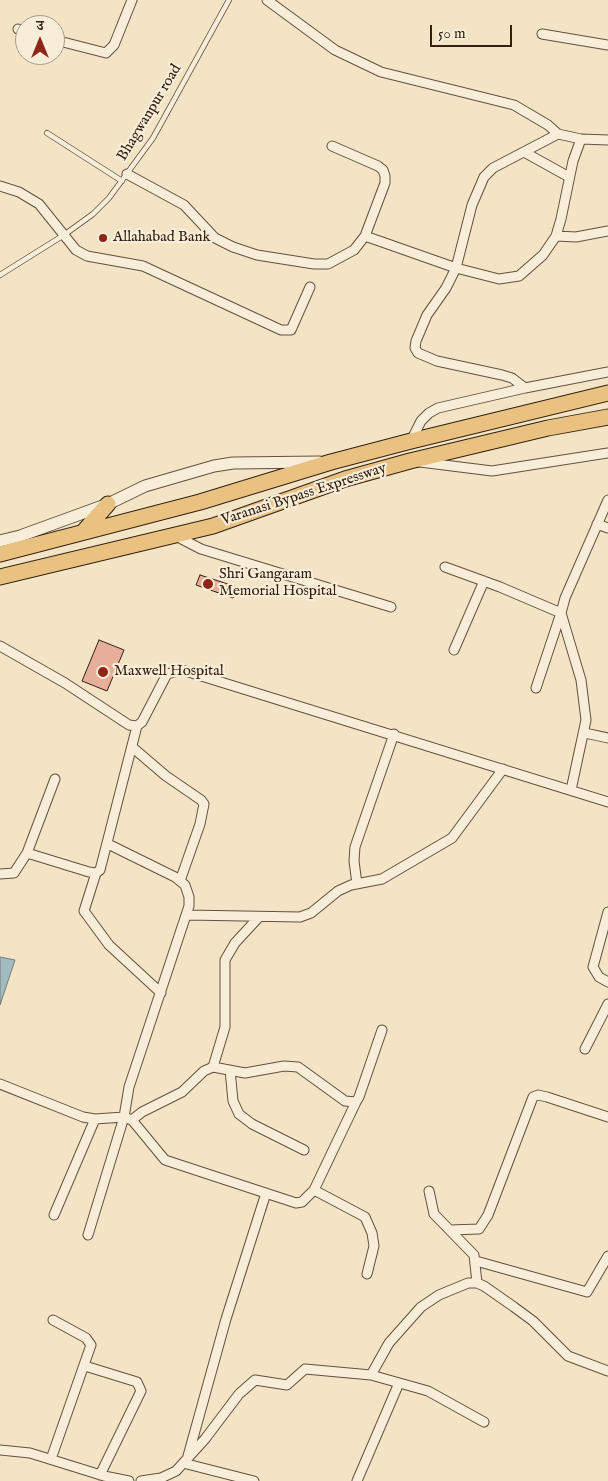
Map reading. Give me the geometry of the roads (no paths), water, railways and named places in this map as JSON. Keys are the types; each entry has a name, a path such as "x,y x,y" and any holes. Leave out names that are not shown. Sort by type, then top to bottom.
{"highway":[{"name":"Varanasi Bypass Expressway","path":"0,554 200,502 411,440 608,393"},
{"name":"Varanasi Bypass Expressway","path":"0,577 171,534 213,526 345,479 410,460 548,428 608,417"},
{"path":"84,531 108,504"}],"street":[{"path":"65,43 106,53 114,45 132,0"},
{"path":"267,0 335,50 381,72 514,105 548,125 558,134 582,139 608,140"},
{"path":"542,34 608,45"},
{"path":"525,388 512,378 460,368 418,353 415,348 426,315 446,288 456,268 472,205 484,177 493,168 558,134"},
{"path":"365,236 456,268 498,279 511,279 519,276 543,255 556,236 565,203 569,177 582,139"},
{"path":"125,178 184,205 215,238 233,247 257,255 314,264 328,264 354,250 365,236 385,183 383,170 332,146"},
{"path":"524,152 569,177"},
{"path":"0,186 19,192 39,204 76,250 87,256 143,266 281,330 291,330 310,288"},
{"path":"556,236 576,237 608,231"},
{"path":"411,440 421,421 438,408 525,388 608,372"},
{"path":"410,460 492,471 608,453"},
{"path":"0,541 20,536 108,504 145,486 214,466 233,463 331,462"},
{"path":"536,688 565,598 608,500"},
{"path":"598,524 608,528"},
{"path":"171,534 201,549 391,606"},
{"path":"445,567 561,613"},
{"path":"454,650 484,581"},
{"path":"561,613 581,680 586,720 585,733 571,790"},
{"path":"0,646 65,683 129,725 137,726"},
{"path":"161,993 109,945 84,911 96,873 104,861 137,726 142,722 167,674 182,670 394,734 608,802"},
{"path":"585,733 608,738"},
{"path":"357,884 354,861 355,847 394,734"},
{"path":"132,747 166,776 204,804 200,824 180,880"},
{"path":"187,914 305,915 338,892 357,884 382,878 452,838 503,768"},
{"path":"0,874 14,874 27,853 56,779"},
{"path":"88,1235 128,1118 129,1087 187,914 189,896 185,884 180,880 108,844"},
{"path":"27,853 96,873"},
{"path":"608,912 593,967 600,977 608,982"},
{"path":"212,1067 223,1038 226,1015 225,960 235,943 259,916"},
{"path":"585,1049 608,1004"},
{"path":"128,1118 165,1160 266,1193 302,1202 314,1190 356,1102 382,1030"},
{"path":"0,1084 82,1117 95,1119 128,1118 182,1092 204,1071 212,1067 245,1073 284,1066 298,1067 345,1101 356,1102"},
{"path":"230,1070 233,1101 239,1114 252,1124 304,1150"},
{"path":"450,1230 479,1229 488,1215 497,1196 533,1097 538,1095 548,1097 608,1117"},
{"path":"54,1215 95,1119"},
{"path":"314,1190 365,1217 372,1233 374,1246 367,1274"},
{"path":"429,1191 434,1214 474,1255 477,1283"},
{"path":"185,1461 226,1319 266,1193"},
{"path":"476,1261 587,1292 607,1261"},
{"path":"371,1375 389,1343 421,1307 459,1286 477,1283 533,1321 568,1356 608,1371"},
{"path":"51,1459 91,1345 90,1341 53,1320"},
{"path":"85,1366 137,1382 140,1391 100,1475"},
{"path":"140,1481 171,1478 239,1394 255,1380 287,1385 305,1369 371,1375 428,1391 484,1422"},
{"path":"357,1481 399,1383"},
{"path":"0,1450 30,1453 100,1475 129,1481"},
{"path":"185,1461 254,1481"}],"lane":[{"name":"Bhagwanpur road","path":"0,276 94,214 125,178 153,138 229,0"},
{"path":"46,133 125,178"}],"water":[{"path":"0,957 15,960 0,1005"}],"place":[{"name":"Allahabad Bank","path":"103,238"},
{"name":"Shri Gangaram Memorial Hospital","path":"208,584"},
{"name":"Maxwell Hospital","path":"103,672"}]}
